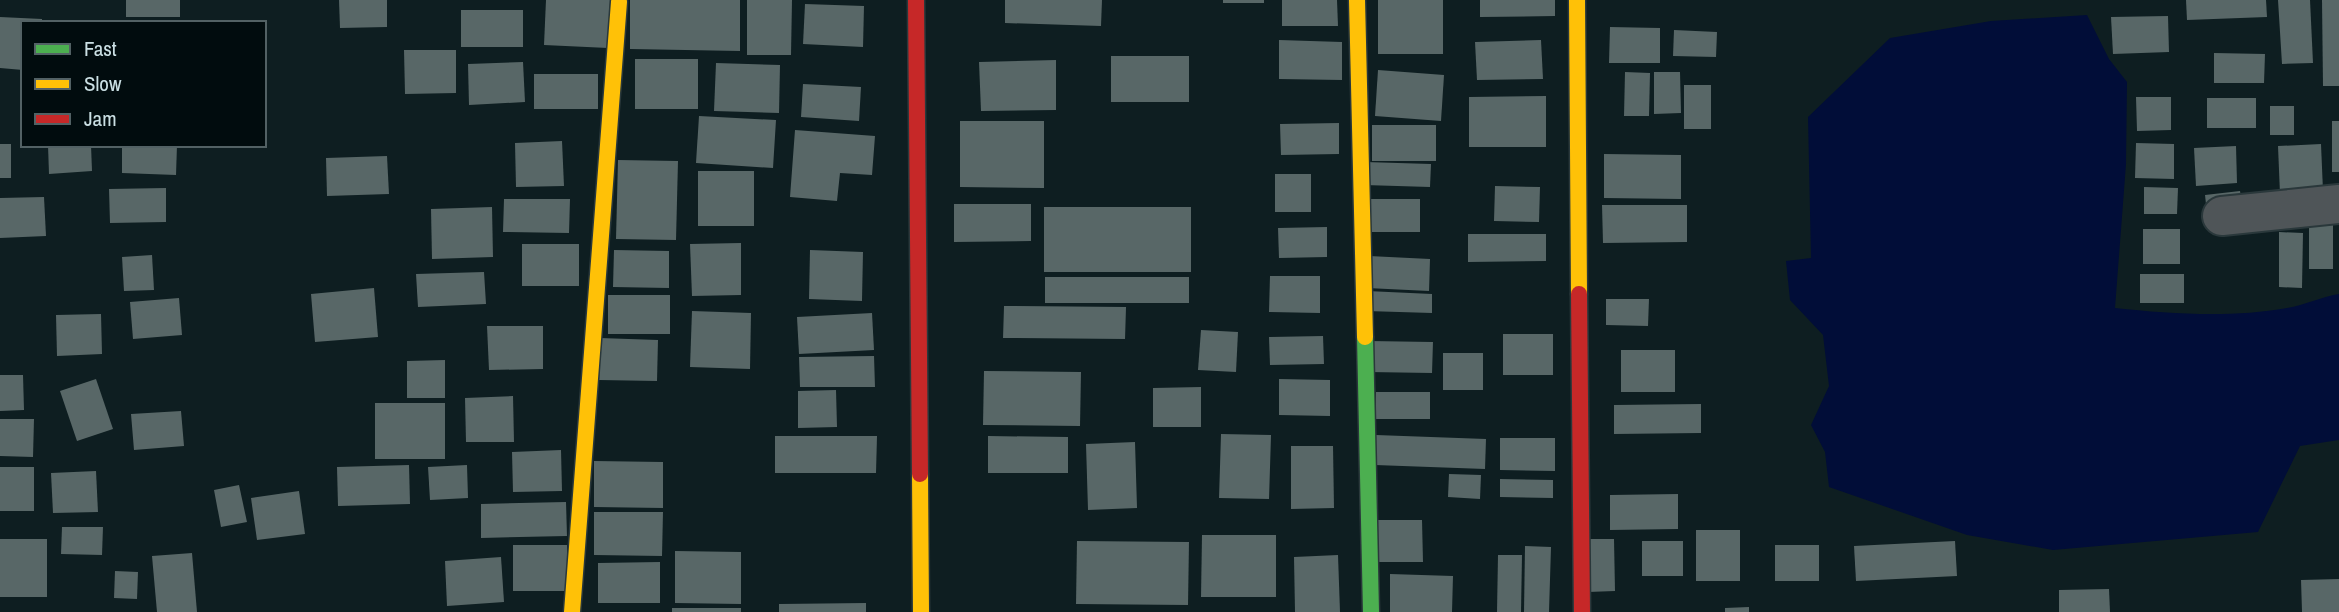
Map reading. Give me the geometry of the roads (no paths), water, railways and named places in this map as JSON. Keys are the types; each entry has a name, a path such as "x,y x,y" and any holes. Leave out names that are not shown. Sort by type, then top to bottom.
{"street":[{"path":"916,0 921,612"},
{"path":"1357,0 1371,612"},
{"path":"1577,0 1582,612"},
{"path":"572,612 619,2"},
{"path":"2222,216 2339,204"}],"water":[{"path":"2087,15 2109,59 2127,82 2126,164 2115,308 2180,313 2245,313 2294,307 2339,294 2339,440 2300,446 2258,532 2053,550 1967,535 1829,487 1825,452 1811,425 1829,386 1823,335 1790,300 1786,261 1811,258 1808,117 1890,38 1991,21"}]}
